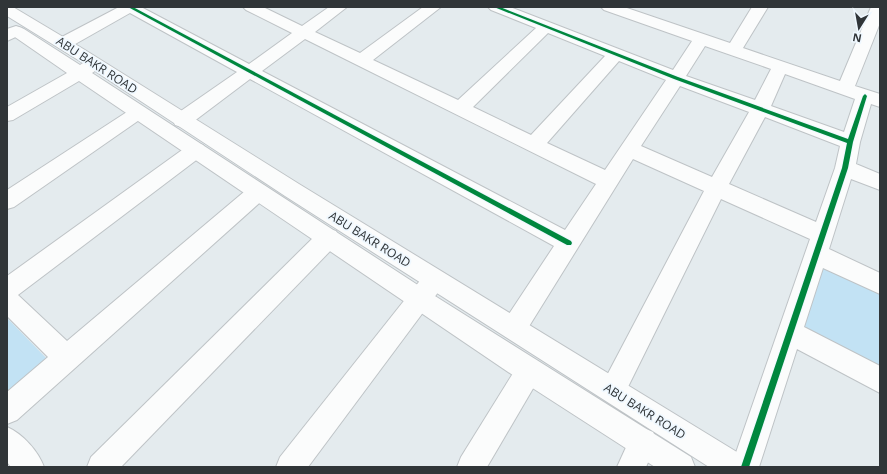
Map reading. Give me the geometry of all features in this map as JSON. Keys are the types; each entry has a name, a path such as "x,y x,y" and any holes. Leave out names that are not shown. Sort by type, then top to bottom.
{"street":[{"path":"64,43 130,7 569,243"},
{"path":"182,120 251,72 339,7"},
{"path":"361,61 433,7"},
{"path":"496,7 676,78 850,142"},
{"path":"609,7 873,99 850,142 844,168 745,467"},
{"path":"734,50 760,7"},
{"path":"845,89 874,37 879,7"},
{"path":"254,8 608,181"},
{"name":"ABU BAKR ROAD","path":"7,10 64,43 84,66 139,112 328,238 427,289 514,328 735,467"},
{"path":"460,109 546,26"},
{"name":"ABU BAKR ROAD","path":"10,30 84,66 182,120 427,289 529,371 681,467"},
{"path":"514,328 608,181 702,39"},
{"path":"534,145 616,54"},
{"path":"7,104 84,66"},
{"path":"7,115 84,66"},
{"path":"613,390 716,188 760,109 780,66"},
{"path":"7,201 139,112"},
{"path":"629,149 716,188 819,244 880,284"},
{"path":"7,290 196,150"},
{"path":"844,168 880,182"},
{"path":"7,410 258,192"},
{"path":"101,467 328,238"},
{"path":"290,467 427,289"},
{"path":"7,300 67,358"},
{"path":"790,332 880,380"},
{"path":"470,467 529,371"},
{"path":"7,442 30,467"},
{"path":"631,467 643,442"}],"shaded area":[{"path":"816,254 880,284 880,380 790,332"},
{"path":"7,318 49,361 7,396"}],"cycle path":[{"path":"130,7 569,243"},
{"path":"496,7 676,78 850,142"},
{"path":"745,467 845,168 850,142 865,96"}]}
